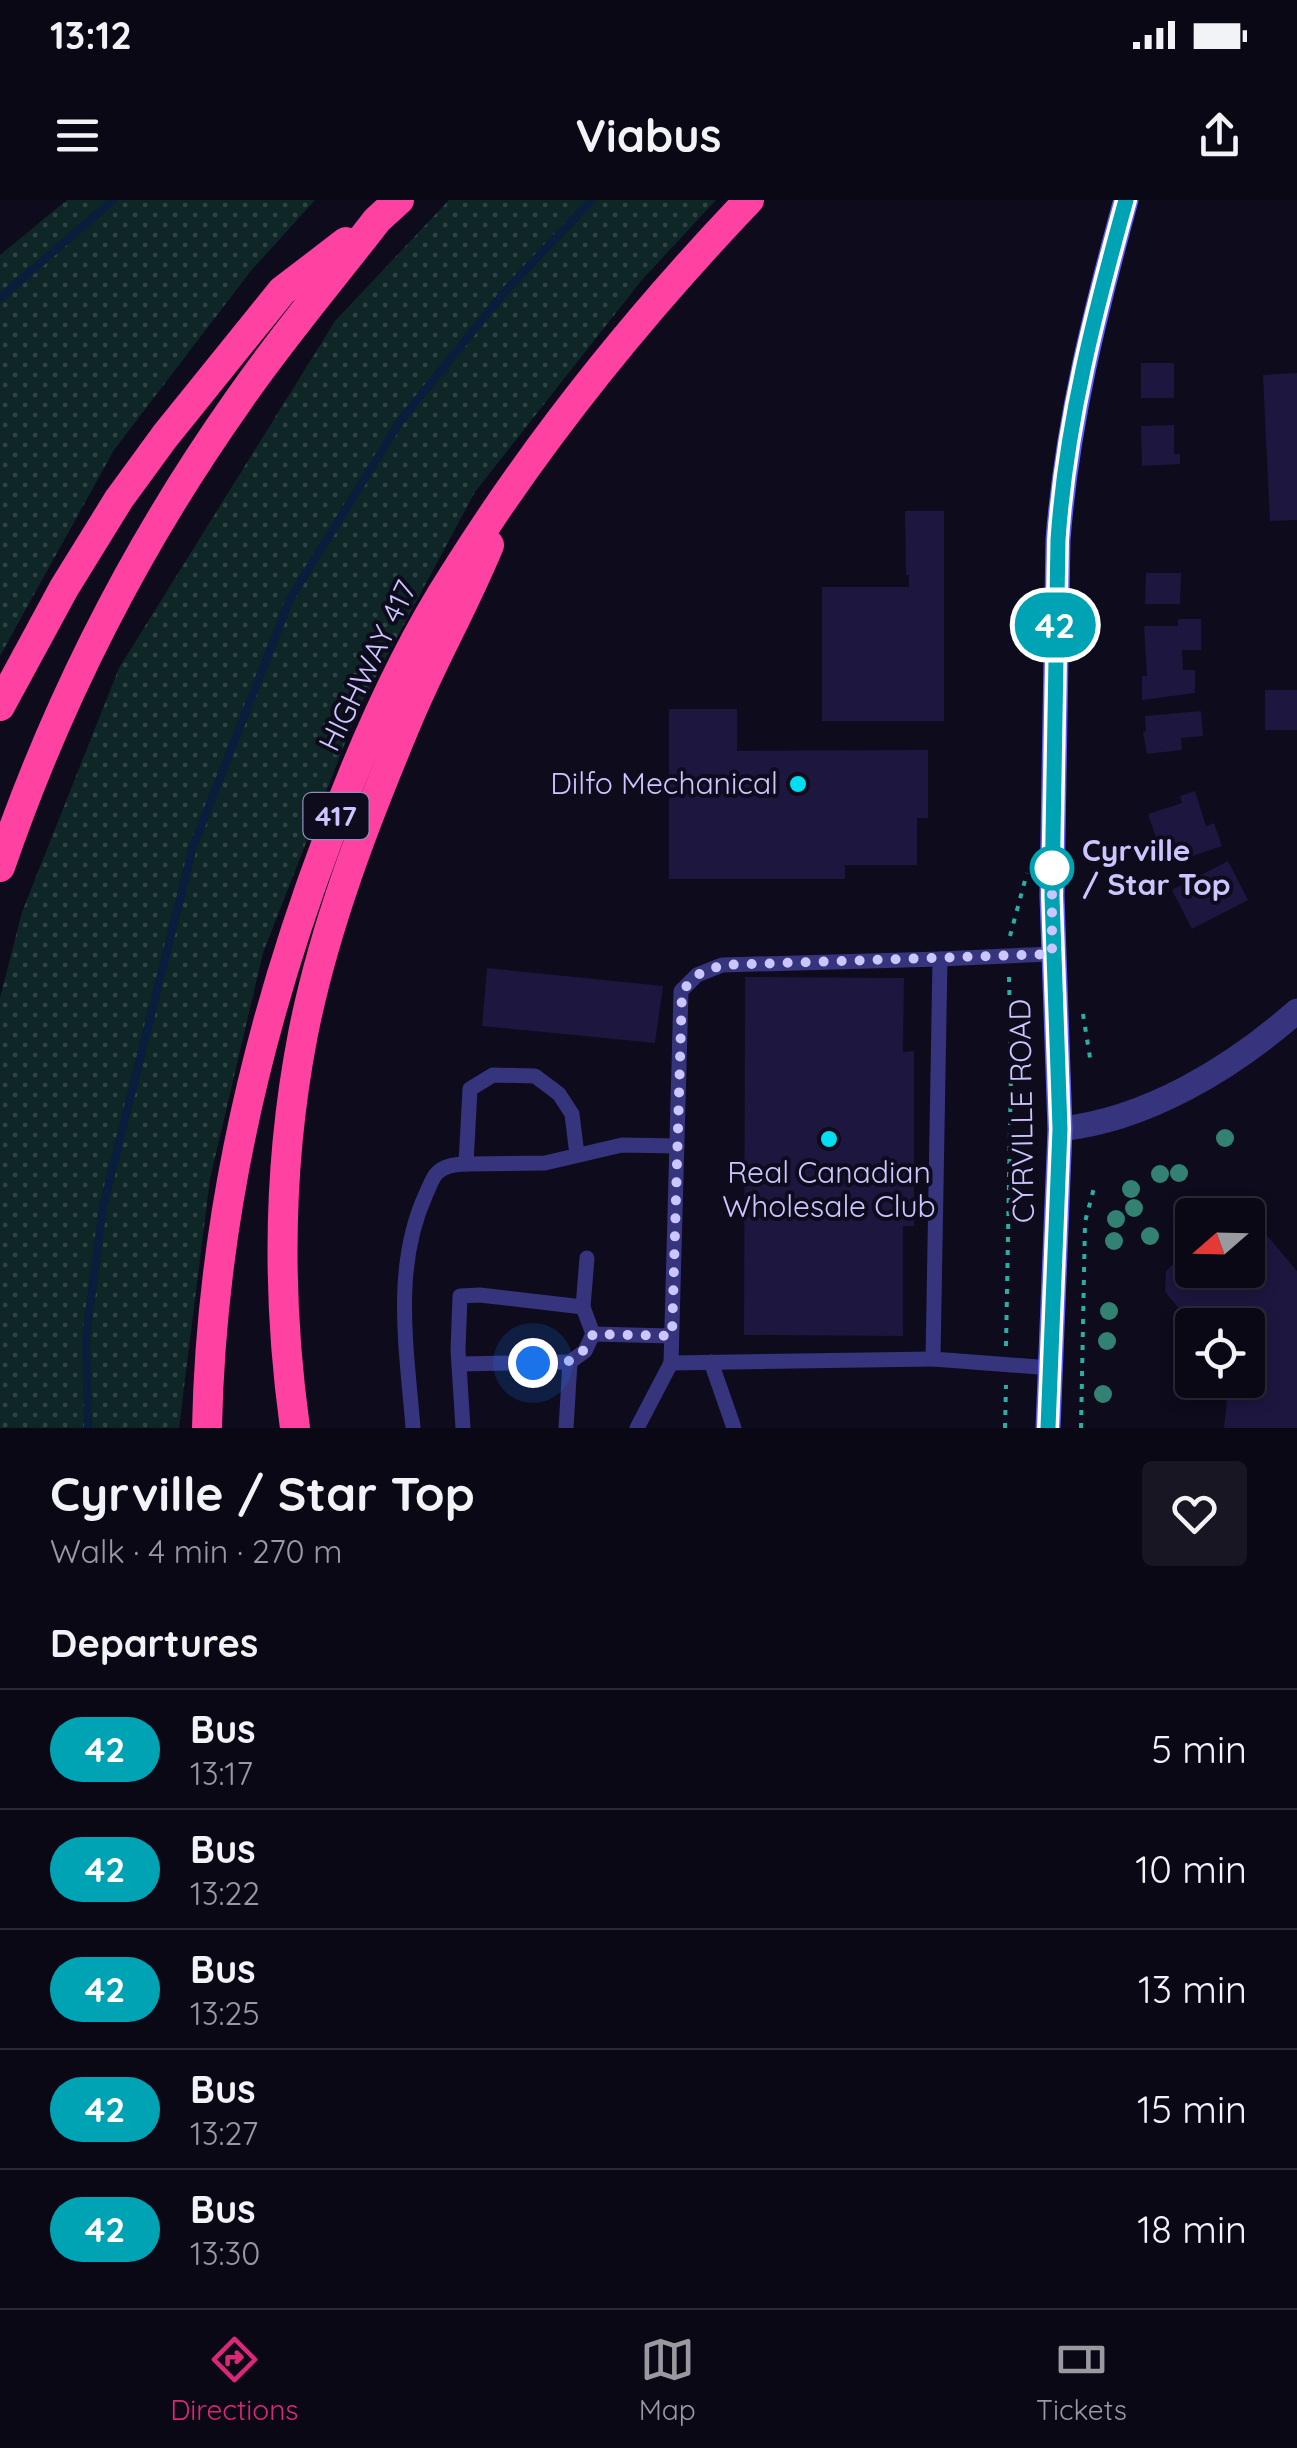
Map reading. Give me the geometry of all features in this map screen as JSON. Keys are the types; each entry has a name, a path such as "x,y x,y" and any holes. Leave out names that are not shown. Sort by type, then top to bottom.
{"highway":[{"name":"HIGHWAY 417","path":"207,1428 213,1314 232,1181 250,1093 291,946 337,814 386,700 453,576 515,482 653,304 749,200"},
{"path":"0,706 64,588 119,498 166,436 282,291 388,210"},
{"path":"0,867 40,756 146,543 239,398 388,210"},
{"path":"295,1428 286,1330 284,1202 287,1139 303,1034 330,927 389,764 515,482"}],"main road":[{"name":"CYRVILLE ROAD","path":"1048,1428 1060,1129 1052,954 1053,731 1061,498 1084,354 1126,200"}],"street":[{"path":"1060,1129 1094,1126 1192,1086 1297,1011"}],"lane":[{"path":"637,1428 670,1363 682,991 697,975 722,965 1052,954"},
{"path":"933,1359 940,959"},
{"path":"466,1164 470,1089 493,1075 535,1076 559,1094 572,1114 577,1155"},
{"path":"413,1428 404,1319 405,1272 419,1210 436,1174 453,1165 546,1162 622,1146 677,1146"},
{"path":"459,1364 570,1362 585,1351 593,1334 584,1307 587,1258"},
{"path":"463,1428 460,1296 584,1307"},
{"path":"593,1334 672,1336"},
{"path":"670,1363 933,1359 1050,1368"},
{"path":"566,1428 570,1362"},
{"path":"711,1362 734,1428"}],"path":[{"path":"1083,1002 1091,1064"},
{"path":"1080,1428 1084,1250 1095,1184"}],"green space":[{"path":"67,200 315,200 250,272 114,450 0,656 0,255"},
{"path":"449,200 716,200 641,281 475,492 358,710 263,953 210,1179 179,1428 0,1428 0,998 22,912 119,668 335,321"}],"building":[{"path":"1141,363 1174,363 1174,398 1141,398"},
{"path":"1297,373 1297,520 1270,521 1263,375"},
{"path":"1174,425 1174,454 1180,454 1180,464 1142,466 1141,426"},
{"path":"905,511 944,511 944,721 822,721 822,587 909,587"},
{"path":"1146,573 1181,573 1180,604 1145,604"},
{"path":"1178,619 1201,619 1201,650 1182,650 1183,670 1195,670 1195,693 1142,700 1142,676 1147,676 1144,626 1178,626"},
{"path":"1265,690 1297,690 1297,730 1265,730"},
{"name":"Dilfo Mechanical","path":"669,709 737,709 737,751 928,750 928,818 917,818 917,865 845,865 845,879 669,879"},
{"path":"1201,711 1203,736 1181,738 1182,750 1147,754 1145,716"},
{"path":"1195,791 1206,826 1214,823 1222,846 1172,863 1167,847 1160,849 1148,814 1182,803 1180,796"},
{"path":"1228,861 1248,900 1192,929 1172,890"},
{"path":"487,968 663,986 655,1043 482,1026"},
{"name":"Real Canadian Wholesale Club","path":"745,977 904,978 903,1052 914,1051 914,1226 903,1226 903,1336 744,1335"},
{"path":"1265,1233 1297,1271 1297,1428 1224,1428 1227,1398 1265,1398 1265,1308 1179,1308 1165,1292 1166,1271 1175,1263 1175,1288 1265,1288"}],"waterway":[{"path":"0,298 113,200"},
{"path":"88,1428 86,1337 103,1207 193,847 290,599 401,420 507,289 592,200"}],"bus line":[{"name":"42","path":"1048,1428 1060,1129 1052,954 1058,540 1084,354 1126,200"}],"place":[{"name":"Dilfo Mechanical","path":"798,784"},
{"name":"Cyrville / Star Top","path":"1052,868"},
{"name":"Real Canadian Wholesale Club","path":"829,1139"}],"route":[{"path":"533,1363 570,1362 585,1351 593,1334 672,1336 682,991 697,975 722,965 1052,954 1052,864 1052,868"}]}
